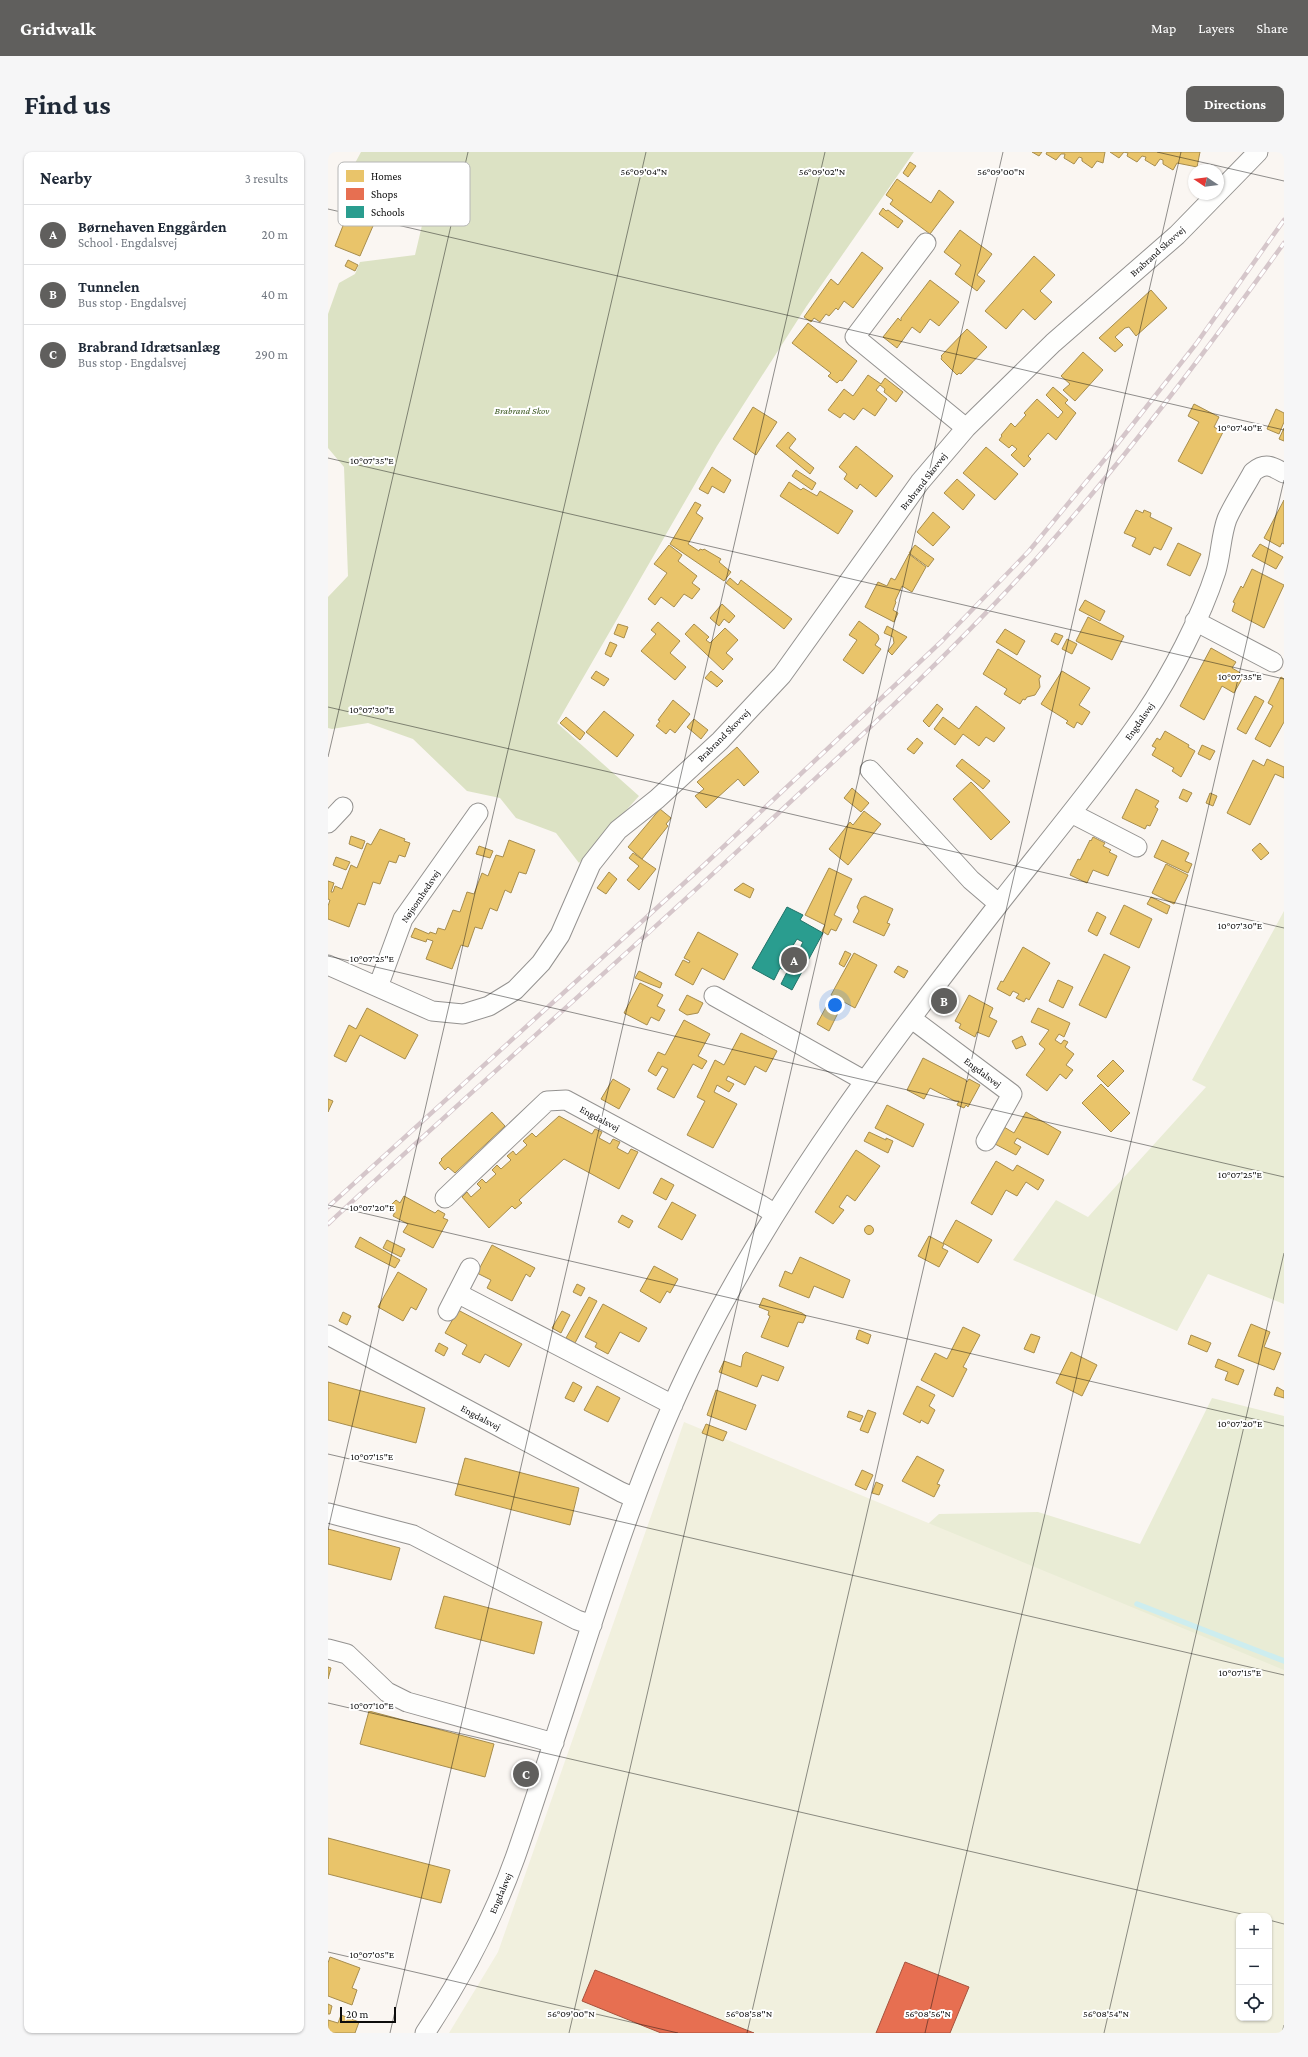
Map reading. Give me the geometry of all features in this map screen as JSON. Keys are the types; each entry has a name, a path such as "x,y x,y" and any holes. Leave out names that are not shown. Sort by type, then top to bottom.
{"street":[{"name":"Brabrand Skovvej","path":"378,987 432,1011 463,1014 489,1006 515,990 541,963 560,935 591,864 618,830 657,799 720,741 782,675 920,482 966,428 1053,343 1176,234 1258,152"},
{"path":"926,243 855,337 966,428"},
{"name":"Engdalsvej","path":"425,2033 456,1983 494,1908 516,1856 635,1498 673,1405 696,1355 726,1298 775,1214 830,1128 1145,714 1166,679 1195,621 1215,573 1226,520 1253,472 1260,466 1266,465 1272,466 1284,473"},
{"path":"1195,621 1273,662"},
{"path":"870,770 971,880 999,904"},
{"path":"328,823 343,807"},
{"name":"Nøjsomhedsvej","path":"378,987 403,919 478,813"},
{"path":"1071,813 1137,846"},
{"path":"328,965 378,987"},
{"path":"714,996 865,1081"},
{"name":"Engdalsvej","path":"912,1019 1012,1094 986,1141"},
{"name":"Engdalsvej","path":"444,1198 547,1100 566,1100 775,1214"},
{"path":"448,1311 470,1268"},
{"path":"457,1292 673,1405"},
{"name":"Engdalsvej","path":"328,1335 635,1498"},
{"path":"328,1513 413,1535 577,1620 592,1626"},
{"path":"328,1649 347,1654 387,1692 407,1702 554,1743"}],"green space":[{"name":"Brabrand Skov","path":"361,152 914,152 806,307 717,446 557,723 639,796 579,863 556,833 516,818 500,798 467,791 413,739 368,723 332,729 328,728 328,597 348,576 344,467 328,448 328,314 339,283 355,274 360,262 415,255 422,226 470,226 470,162 356,162"},
{"path":"1284,911 1284,1304 1208,1274 1177,1331 1013,1260 1056,1200 1088,1217 1206,1087 1192,1080"},
{"path":"1212,1398 1284,1416 1284,1674 920,1531 939,1514 1038,1512 1140,1544"},
{"path":"684,1422 1284,1670 1284,2033 449,2033 498,1952"}],"building: Homes":[{"path":"1032,152 1042,152 1039,156"},
{"path":"1047,152 1105,152 1103,163 1097,161 1092,168 1082,161 1082,158 1079,157 1074,164 1064,158 1065,154 1061,154 1056,160 1046,154"},
{"path":"1110,152 1124,152 1119,158"},
{"path":"1124,152 1200,152 1198,164 1188,165 1177,163 1173,170 1163,164 1163,160 1160,159 1155,166 1145,160 1146,157 1142,156 1137,162 1127,156 1128,153"},
{"path":"910,162 916,166 908,177 903,173"},
{"path":"897,179 931,203 939,190 954,202 930,234 890,204 893,200 886,195"},
{"path":"883,208 903,221 898,228 879,214"},
{"path":"343,226 373,226 360,256 335,246"},
{"path":"960,230 992,254 977,275 985,281 977,291 955,274 961,265 944,252"},
{"path":"862,252 883,268 853,308 844,301 838,310 836,308 829,316 826,314 820,322 814,318 811,322 804,317 831,279 838,285"},
{"path":"1034,256 1055,275 1040,291 1052,302 1035,320 1023,309 1006,329 985,311"},
{"path":"348,260 358,265 355,271 345,266"},
{"path":"930,280 959,302 939,326 930,319 920,333 912,327 897,348 883,337 898,318 901,321 901,318"},
{"path":"1151,290 1167,308 1136,336 1129,327 1125,328 1115,337 1123,345 1115,352 1099,338"},
{"path":"808,323 857,361 842,381 840,380 837,383 828,376 831,373 792,343"},
{"path":"967,329 987,347 961,374 959,373 957,375 941,359 941,356"},
{"path":"1083,352 1103,370 1075,401 1063,390 1070,384 1061,376"},
{"path":"868,375 881,384 885,378 903,392 896,402 884,392 885,389 880,385 876,390 887,399 875,416 863,408 854,420 844,413 840,418 828,410 844,389 853,396"},
{"path":"1053,387 1068,400 1065,403 1076,413 1056,440 1048,433 1028,456 1031,459 1024,467 1011,455 1017,449 1012,445 1009,448 999,440 1002,436 1001,435 1011,423 1015,427 1026,415 1024,413 1037,399 1058,418 1063,412 1046,395"},
{"path":"1194,404 1219,417 1214,427 1223,432 1202,474 1178,461 1199,422 1188,416"},
{"path":"753,407 777,422 756,455 733,439"},
{"path":"1276,409 1284,413 1284,422 1279,434 1267,429"},
{"path":"1284,428 1284,441 1279,439"},
{"path":"788,432 796,439 789,448 814,468 810,474 776,446"},
{"path":"856,446 893,476 876,497 860,484 857,489 844,479 847,474 839,467"},
{"path":"986,447 1018,474 995,500 963,473"},
{"path":"712,467 731,480 724,493 712,486 708,494 699,489"},
{"path":"796,470 816,483 812,490 792,476"},
{"path":"957,479 975,495 963,510 944,493"},
{"path":"789,482 801,490 803,488 817,496 820,491 853,511 838,534 780,496"},
{"path":"1284,500 1284,544 1282,543 1280,547 1264,538"},
{"path":"695,502 701,505 696,513 703,518 688,544 699,551 700,549 704,549 721,559 719,562 731,572 724,581 670,544"},
{"path":"1136,510 1143,513 1144,510 1151,513 1150,517 1172,528 1161,550 1154,547 1150,555 1132,546 1136,538 1124,533"},
{"path":"933,512 950,527 933,546 917,532"},
{"path":"1178,543 1201,554 1190,576 1167,565"},
{"path":"1260,544 1283,557 1276,569 1252,556"},
{"path":"669,545 682,555 678,561 697,576 692,583 700,589 692,599 684,594 674,607 661,597 655,605 648,599 667,573 654,564"},
{"path":"915,545 934,559 928,567 909,553"},
{"path":"909,554 926,567 912,592 902,586 895,601 893,610 898,613 894,622 865,607 878,582 887,586 891,578 895,580"},
{"path":"1252,569 1284,585 1264,628 1232,611 1235,603 1233,602 1241,586 1243,588"},
{"path":"730,578 738,585 741,580 792,619 784,629 726,583"},
{"path":"1085,600 1105,611 1100,621 1079,610"},
{"path":"722,604 735,616 729,623 724,619 719,626 710,618"},
{"path":"1088,617 1124,636 1112,660 1076,641"},
{"path":"859,621 878,635 879,639 875,645 881,649 863,674 843,660 857,640 849,635"},
{"path":"658,622 680,641 670,653 686,667 675,680 641,651 656,634 651,630"},
{"path":"618,624 628,627 624,638 614,634"},
{"path":"694,624 709,637 706,640 710,643 725,628 738,640 726,653 733,659 723,670 685,634"},
{"path":"887,626 907,637 892,655 888,651 894,643 893,637 884,633"},
{"path":"1005,629 1025,641 1017,655 996,642"},
{"path":"1055,633 1063,636 1058,645 1051,641"},
{"path":"1067,639 1077,644 1072,654 1062,649"},
{"path":"610,642 617,645 611,657 605,654"},
{"path":"1211,648 1236,662 1232,668 1244,675 1234,693 1222,686 1204,720 1180,706"},
{"path":"998,649 1041,676 1039,679 1040,687 1035,695 1027,697 1025,700 1023,699 1020,704 1004,694 1007,689 983,674"},
{"path":"596,671 609,679 604,686 591,678"},
{"path":"711,671 723,681 717,687 705,678"},
{"path":"1062,671 1090,688 1079,705 1090,712 1082,725 1077,722 1074,728 1066,723 1068,721 1041,704"},
{"path":"1281,677 1284,679 1284,722 1270,747 1255,739 1273,706 1268,703"},
{"path":"1255,696 1264,701 1246,734 1237,729"},
{"path":"673,700 690,714 675,733 670,729 666,734 656,726 660,721 658,720"},
{"path":"937,704 943,709 929,727 923,721"},
{"path":"976,706 1005,728 994,742 986,737 979,746 963,734 955,745 934,729 943,717 959,729"},
{"path":"604,711 634,735 617,757 586,732"},
{"path":"566,717 585,733 580,740 560,723"},
{"path":"694,719 708,730 701,739 687,727"},
{"path":"1165,731 1189,745 1188,747 1195,751 1181,777 1172,771 1174,768 1152,755 1156,748 1152,746 1157,738 1160,740"},
{"path":"917,738 923,743 914,754 907,749"},
{"path":"1202,745 1215,751 1210,760 1198,754"},
{"path":"737,747 759,772 744,786 738,779 706,808 695,796 704,789 697,782"},
{"path":"962,759 990,781 983,789 956,766"},
{"path":"1267,759 1284,767 1284,778 1275,774 1250,825 1227,813 1253,760 1264,766"},
{"path":"971,782 1010,822 991,840 953,799"},
{"path":"852,788 869,803 861,812 844,798"},
{"path":"1136,789 1159,801 1155,807 1158,809 1150,826 1147,825 1145,829 1122,818"},
{"path":"1183,789 1192,793 1187,802 1179,798"},
{"path":"1210,793 1217,796 1213,806 1206,803"},
{"path":"660,809 671,818 666,824 668,826 642,859 628,847"},
{"path":"864,811 881,824 848,865 829,849 850,822 853,825"},
{"path":"380,829 405,839 404,841 410,843 405,857 399,855 396,863 389,861 380,884 373,882 365,905 358,903 349,927 328,919 328,906 330,900 328,899 328,881 334,883 331,892 333,892 335,886 342,889 351,865 357,868 367,843 371,845"},
{"path":"351,836 365,841 362,849 349,844"},
{"path":"1093,837 1105,843 1103,846 1111,850 1109,852 1117,856 1108,876 1093,870 1087,883 1070,875 1078,859 1080,860"},
{"path":"509,840 535,850 526,874 519,872 511,893 505,890 497,911 490,908 482,929 475,927 468,947 461,945 452,969 426,959 433,941 427,939 426,942 411,937 415,928 429,934 430,932 436,934 438,928 445,930 453,910 460,912 467,892 474,894 482,873 488,876 496,855 503,857"},
{"path":"1162,840 1189,853 1185,861 1192,864 1188,873 1154,857"},
{"path":"1260,843 1269,853 1261,860 1252,850"},
{"path":"479,846 493,851 490,858 476,854"},
{"path":"633,853 656,869 639,890 627,880 639,866 629,858"},
{"path":"336,857 350,862 346,870 333,865"},
{"path":"1166,864 1188,875 1174,904 1152,893"},
{"path":"829,868 852,879 834,915 842,919 836,931 831,929 828,935 822,931 825,925 805,915"},
{"path":"609,872 617,879 606,894 597,888"},
{"path":"743,883 754,889 750,898 734,890"},
{"path":"865,896 893,909 887,923 890,924 884,936 853,922 859,911 857,907 861,898"},
{"path":"1151,897 1170,906 1167,914 1147,904"},
{"path":"1124,905 1152,919 1139,948 1110,934"},
{"path":"1097,912 1106,917 1097,936 1088,931"},
{"path":"698,932 738,954 724,980 702,968 693,985 675,975 683,960 689,963 690,961 684,958"},
{"path":"1023,947 1050,963 1029,1000 1026,998 1024,1002 1016,998 1019,994 1013,991 1010,996 997,989 1001,981 1003,982"},
{"path":"845,951 851,954 844,967 839,964"},
{"path":"854,953 877,965 855,1008 831,995"},
{"path":"1104,954 1130,967 1106,1018 1079,1005"},
{"path":"898,966 908,971 904,978 894,972"},
{"path":"639,971 662,983 660,988 635,978"},
{"path":"1058,980 1073,987 1063,1008 1049,1001"},
{"path":"640,983 663,995 657,1006 665,1010 659,1021 651,1017 647,1025 624,1013"},
{"path":"687,995 703,1003 698,1013 687,1015 679,1010"},
{"path":"969,995 993,1008 989,1017 997,1021 989,1037 977,1032 975,1037 959,1028 961,1024 955,1021"},
{"path":"826,1007 838,1013 829,1031 817,1024"},
{"path":"367,1008 418,1035 405,1059 360,1035 346,1062 334,1056 349,1025 356,1029"},
{"path":"1038,1008 1070,1023 1064,1037 1059,1034 1055,1040 1061,1044 1064,1040 1068,1042 1065,1047 1074,1054 1066,1065 1073,1070 1066,1079 1060,1074 1047,1091 1026,1075 1045,1049 1039,1044 1049,1030 1031,1022"},
{"path":"684,1020 710,1034 698,1056 707,1061 702,1069 693,1064 674,1098 657,1089 668,1069 662,1066 656,1076 648,1071 658,1052 665,1055"},
{"path":"741,1033 777,1051 766,1072 755,1066 745,1085 728,1076 726,1080 734,1084 729,1092 717,1085 714,1092 737,1104 713,1148 687,1135 705,1101 697,1097 715,1060 724,1065"},
{"path":"1022,1036 1026,1045 1016,1049 1012,1041"},
{"path":"923,1058 966,1080 967,1082 969,1079 980,1085 968,1107 966,1105 964,1108 957,1105 959,1101 955,1101 930,1088 924,1099 907,1090"},
{"path":"1113,1060 1124,1071 1108,1087 1097,1076"},
{"path":"613,1079 630,1089 619,1109 601,1099"},
{"path":"1101,1084 1130,1113 1111,1132 1082,1103"},
{"path":"328,1099 333,1101 328,1112"},
{"path":"887,1105 924,1124 913,1147 875,1128"},
{"path":"492,1112 505,1126 455,1173 448,1167 445,1170 439,1163 442,1160 441,1159"},
{"path":"1026,1112 1061,1132 1048,1155 1017,1138 1014,1143 1021,1147 1016,1155 995,1144 1004,1127 1014,1133"},
{"path":"559,1116 592,1134 595,1129 602,1132 599,1138 610,1144 613,1139 620,1142 617,1148 628,1154 631,1149 638,1152 619,1189 564,1159 519,1200 522,1203 515,1209 512,1206 489,1228 462,1197 467,1192 471,1197 481,1188 477,1184 482,1179 486,1183 496,1174 492,1170 497,1165 501,1169 511,1160 507,1156 513,1151 516,1155 527,1145 523,1141 532,1133 536,1137"},
{"path":"869,1132 886,1140 886,1138 893,1141 888,1153 864,1141"},
{"path":"856,1150 880,1166 855,1201 847,1195 839,1207 844,1210 833,1224 815,1212"},
{"path":"996,1161 1013,1171 1017,1165 1044,1180 1038,1190 1026,1182 1017,1196 1006,1190 992,1215 971,1203"},
{"path":"661,1178 674,1185 666,1200 653,1193"},
{"path":"404,1196 435,1213 438,1210 445,1214 443,1218 448,1220 433,1248 403,1232 408,1224 393,1216 396,1210 389,1207 396,1200 400,1203"},
{"path":"672,1202 696,1215 682,1240 658,1227"},
{"path":"622,1215 633,1221 629,1228 618,1222"},
{"path":"956,1220 992,1240 978,1263 943,1243"},
{"path":"869,1225 874,1230 869,1235 864,1230"},
{"path":"929,1236 944,1244 942,1248 948,1251 939,1267 918,1256"},
{"path":"360,1237 400,1260 395,1268 355,1247"},
{"path":"387,1240 405,1249 401,1257 383,1248"},
{"path":"492,1245 535,1268 530,1277 526,1274 512,1301 487,1288 491,1280 477,1273"},
{"path":"800,1257 850,1280 843,1298 814,1286 809,1298 779,1286 785,1271 792,1274"},
{"path":"654,1266 678,1279 670,1293 667,1291 660,1303 640,1291"},
{"path":"398,1272 427,1289 416,1310 411,1307 403,1321 378,1307"},
{"path":"577,1284 585,1288 581,1296 573,1292"},
{"path":"589,1297 597,1301 575,1343 566,1338"},
{"path":"763,1298 802,1313 806,1316 803,1323 798,1322 788,1347 761,1337 770,1316 768,1315 769,1311 759,1307"},
{"path":"603,1304 647,1328 639,1342 620,1332 608,1354 595,1347 597,1343 585,1337"},
{"path":"458,1310 522,1344 509,1367 485,1354 480,1363 462,1354 467,1345 445,1333"},
{"path":"562,1311 570,1315 561,1333 552,1328"},
{"path":"343,1312 351,1316 347,1325 339,1321"},
{"path":"1251,1324 1270,1332 1264,1347 1281,1353 1274,1370 1238,1356"},
{"path":"963,1327 980,1335 963,1367 967,1369 953,1397 921,1380 935,1353 947,1359"},
{"path":"859,1330 871,1335 868,1344 856,1339"},
{"path":"1031,1334 1040,1337 1034,1353 1024,1349"},
{"path":"1191,1335 1211,1343 1207,1352 1188,1344"},
{"path":"439,1343 448,1348 444,1356 435,1351"},
{"path":"746,1352 784,1367 778,1381 762,1375 757,1387 719,1372 724,1361 741,1367 743,1355"},
{"path":"1071,1352 1097,1365 1082,1396 1056,1383"},
{"path":"1218,1359 1244,1370 1238,1385 1225,1380 1228,1372 1215,1367"},
{"path":"328,1382 425,1408 416,1443 328,1420"},
{"path":"573,1382 582,1387 574,1402 565,1398"},
{"path":"597,1386 620,1398 608,1422 584,1410"},
{"path":"917,1386 935,1395 929,1406 935,1410 928,1424 921,1420 920,1423 903,1414"},
{"path":"1277,1387 1284,1391 1284,1398 1274,1395"},
{"path":"716,1390 756,1405 746,1430 707,1415"},
{"path":"868,1410 876,1413 868,1433 860,1430"},
{"path":"849,1411 863,1416 860,1422 847,1417"},
{"path":"706,1424 727,1432 723,1441 702,1433"},
{"path":"917,1456 944,1470 937,1484 940,1485 934,1497 902,1481"},
{"path":"465,1458 579,1488 570,1525 455,1495"},
{"path":"862,1470 873,1475 866,1490 855,1485"},
{"path":"876,1482 883,1485 879,1495 872,1493"},
{"path":"328,1529 400,1548 391,1580 328,1564"},
{"path":"444,1596 542,1622 534,1654 435,1628"},
{"path":"328,1667 331,1668 328,1679"},
{"path":"369,1711 494,1744 485,1777 360,1744"},
{"path":"328,1838 450,1870 441,1903 328,1874"},
{"path":"330,1957 360,1968 352,1988 357,1990 352,2005 328,1996 328,1963"},
{"path":"328,2004 332,2006 330,2014 328,2014"},
{"path":"341,2015 359,2022 355,2033 328,2033 328,2020 338,2023"}],"building: Shops":[{"path":"905,1962 969,1987 950,2033 876,2033"},
{"path":"595,1970 754,2033 661,2033 582,2001"}],"building: Schools":[{"path":"787,907 803,915 800,920 823,933 792,990 781,984 787,972 780,968 774,980 752,968","holes":["797,939 803,942 796,956 789,952"]}],"waterway":[{"path":"1137,1604 1284,1661"}],"railway":[{"path":"328,1207 704,865 942,641 1029,551 1114,448 1196,344 1284,220"},
{"path":"328,1224 730,858 883,715 977,622 1037,558 1134,443 1165,404 1284,243"}],"place":[{"name":"Børnehaven Enggården","path":"794,960"},
{"name":"Tunnelen","path":"944,1001"},
{"name":"Brabrand Idrætsanlæg","path":"526,1774"}]}
